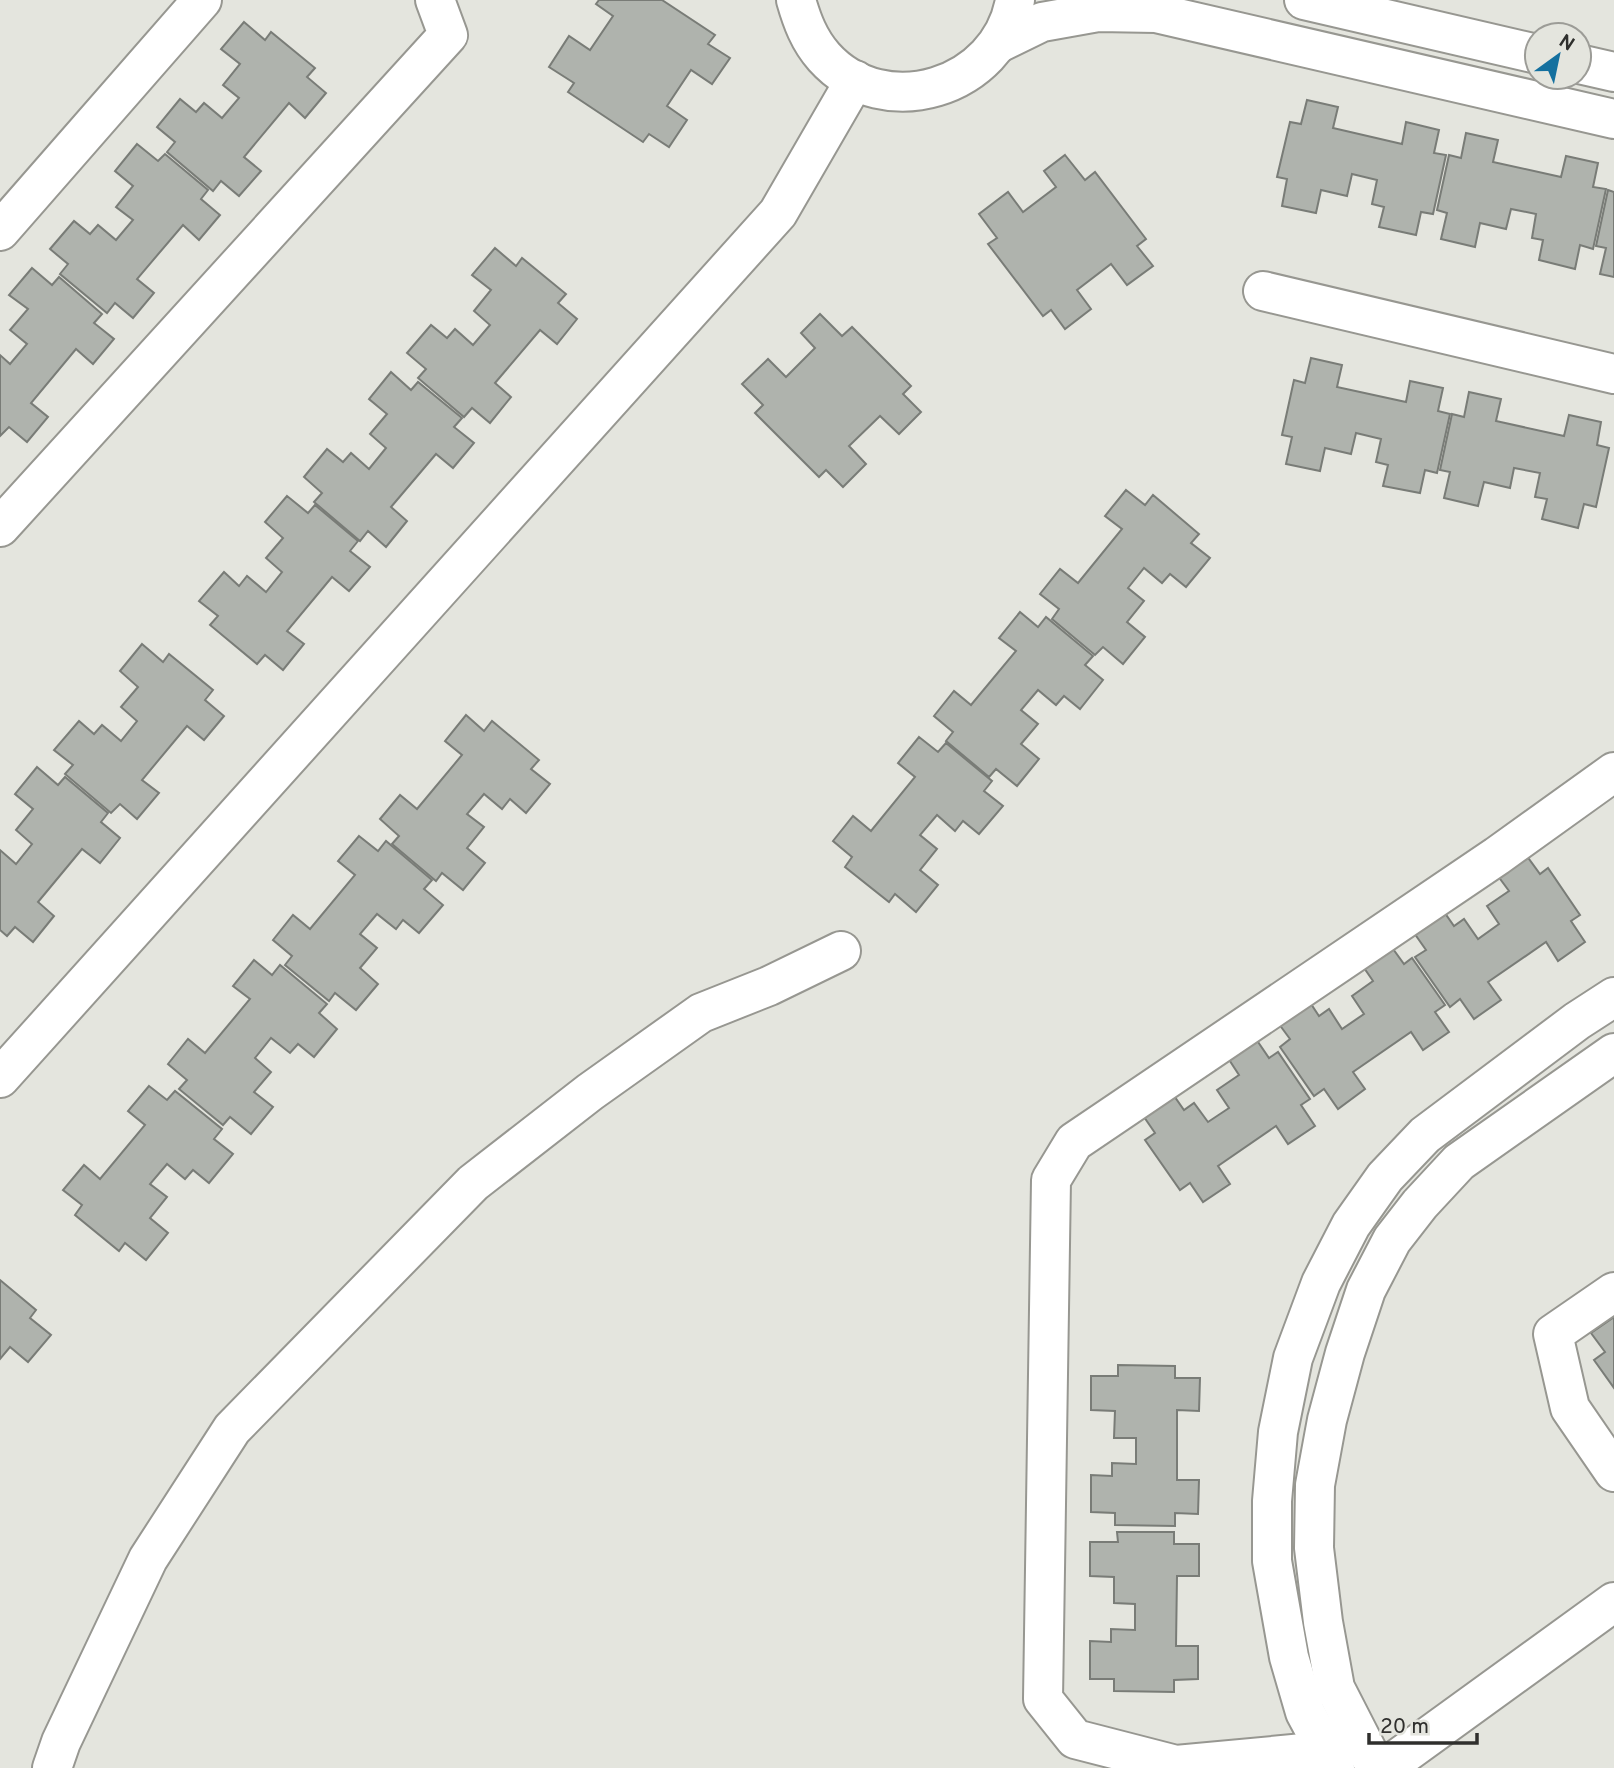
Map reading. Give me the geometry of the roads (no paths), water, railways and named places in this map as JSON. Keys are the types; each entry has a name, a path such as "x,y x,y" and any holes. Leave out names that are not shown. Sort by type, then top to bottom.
{"street":[{"path":"0,231 202,0"},
{"path":"0,527 448,35 435,0"},
{"path":"796,0 804,28 825,58 855,80 886,90 918,92 949,83 977,67 999,43 1013,14 1016,0"},
{"path":"1304,0 1523,51"},
{"path":"999,43 1042,22 1098,12 1156,13 1614,119"},
{"path":"1593,67 1614,72"},
{"path":"0,1078 778,213 855,80"},
{"path":"1263,291 1614,373"},
{"path":"1614,772 1497,856 1074,1142 1051,1180 1043,1699 1075,1739 1176,1765 1330,1759 1305,1712 1289,1657 1272,1562 1272,1501 1278,1432 1293,1358 1321,1283 1351,1225 1385,1177 1424,1135 1577,1021 1614,997"},
{"path":"52,1768 61,1742 148,1559 232,1429 474,1183 590,1092 701,1013 769,986 841,951"},
{"path":"1376,1768 1335,1688 1314,1548 1315,1485 1327,1420 1345,1353 1366,1290 1392,1240 1420,1203 1460,1162 1614,1053"},
{"path":"1614,1292 1553,1334 1570,1408 1614,1472"},
{"path":"1385,1768 1614,1602"}]}
